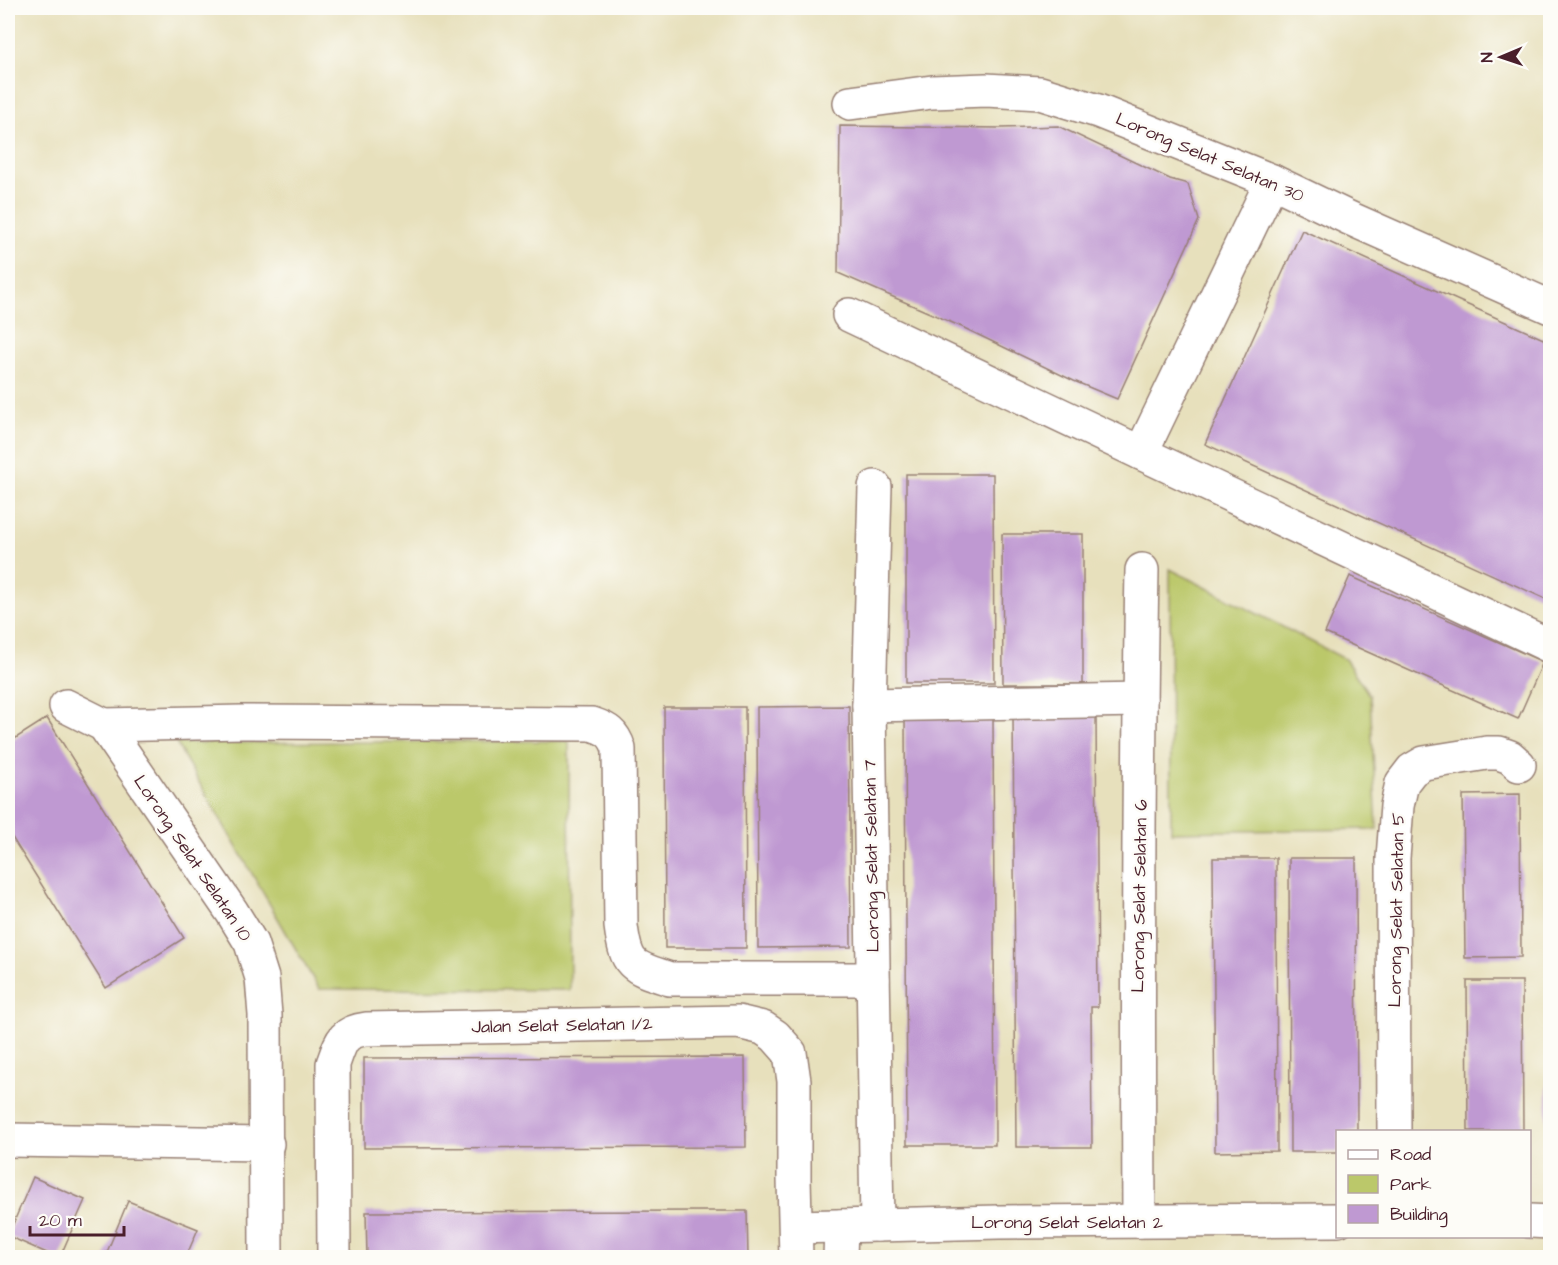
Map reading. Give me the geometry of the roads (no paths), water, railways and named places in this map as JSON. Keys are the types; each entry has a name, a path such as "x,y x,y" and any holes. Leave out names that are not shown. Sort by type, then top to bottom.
{"street":[{"name":"Lorong Selat Selatan 30","path":"850,103 943,92 986,90 1040,93 1098,111 1272,182 1551,307"},
{"path":"1141,453 1272,182"},
{"path":"849,315 1551,646"},
{"name":"Lorong Selat Selatan 7","path":"875,487 869,705 877,1225"},
{"name":"Lorong Selat Selatan 6","path":"1139,1221 1137,911 1140,859 1142,570"},
{"path":"869,705 1140,700"},
{"name":"Lorong Selat Selatan 10","path":"66,706 104,725 251,943 262,978 267,1144 266,1257"},
{"path":"104,725 254,722 592,724 607,729 615,737 619,749 621,926 624,948 631,964 645,972 670,979 873,979"},
{"name":"Lorong Selat Selatan 5","path":"1394,1130 1393,858 1397,806 1402,783 1412,770 1424,763 1466,756 1499,753 1510,757 1519,765"},
{"name":"Jalan Selat Selatan 1/2","path":"334,1257 333,1064 342,1040 352,1031 366,1029 738,1022 763,1028 775,1036 790,1053 794,1082 796,1242"},
{"path":"8,1140 267,1144"},
{"name":"Lorong Selat Selatan 2","path":"796,1242 841,1242 877,1225 1336,1220"},
{"path":"1531,1221 1551,1222"}]}
